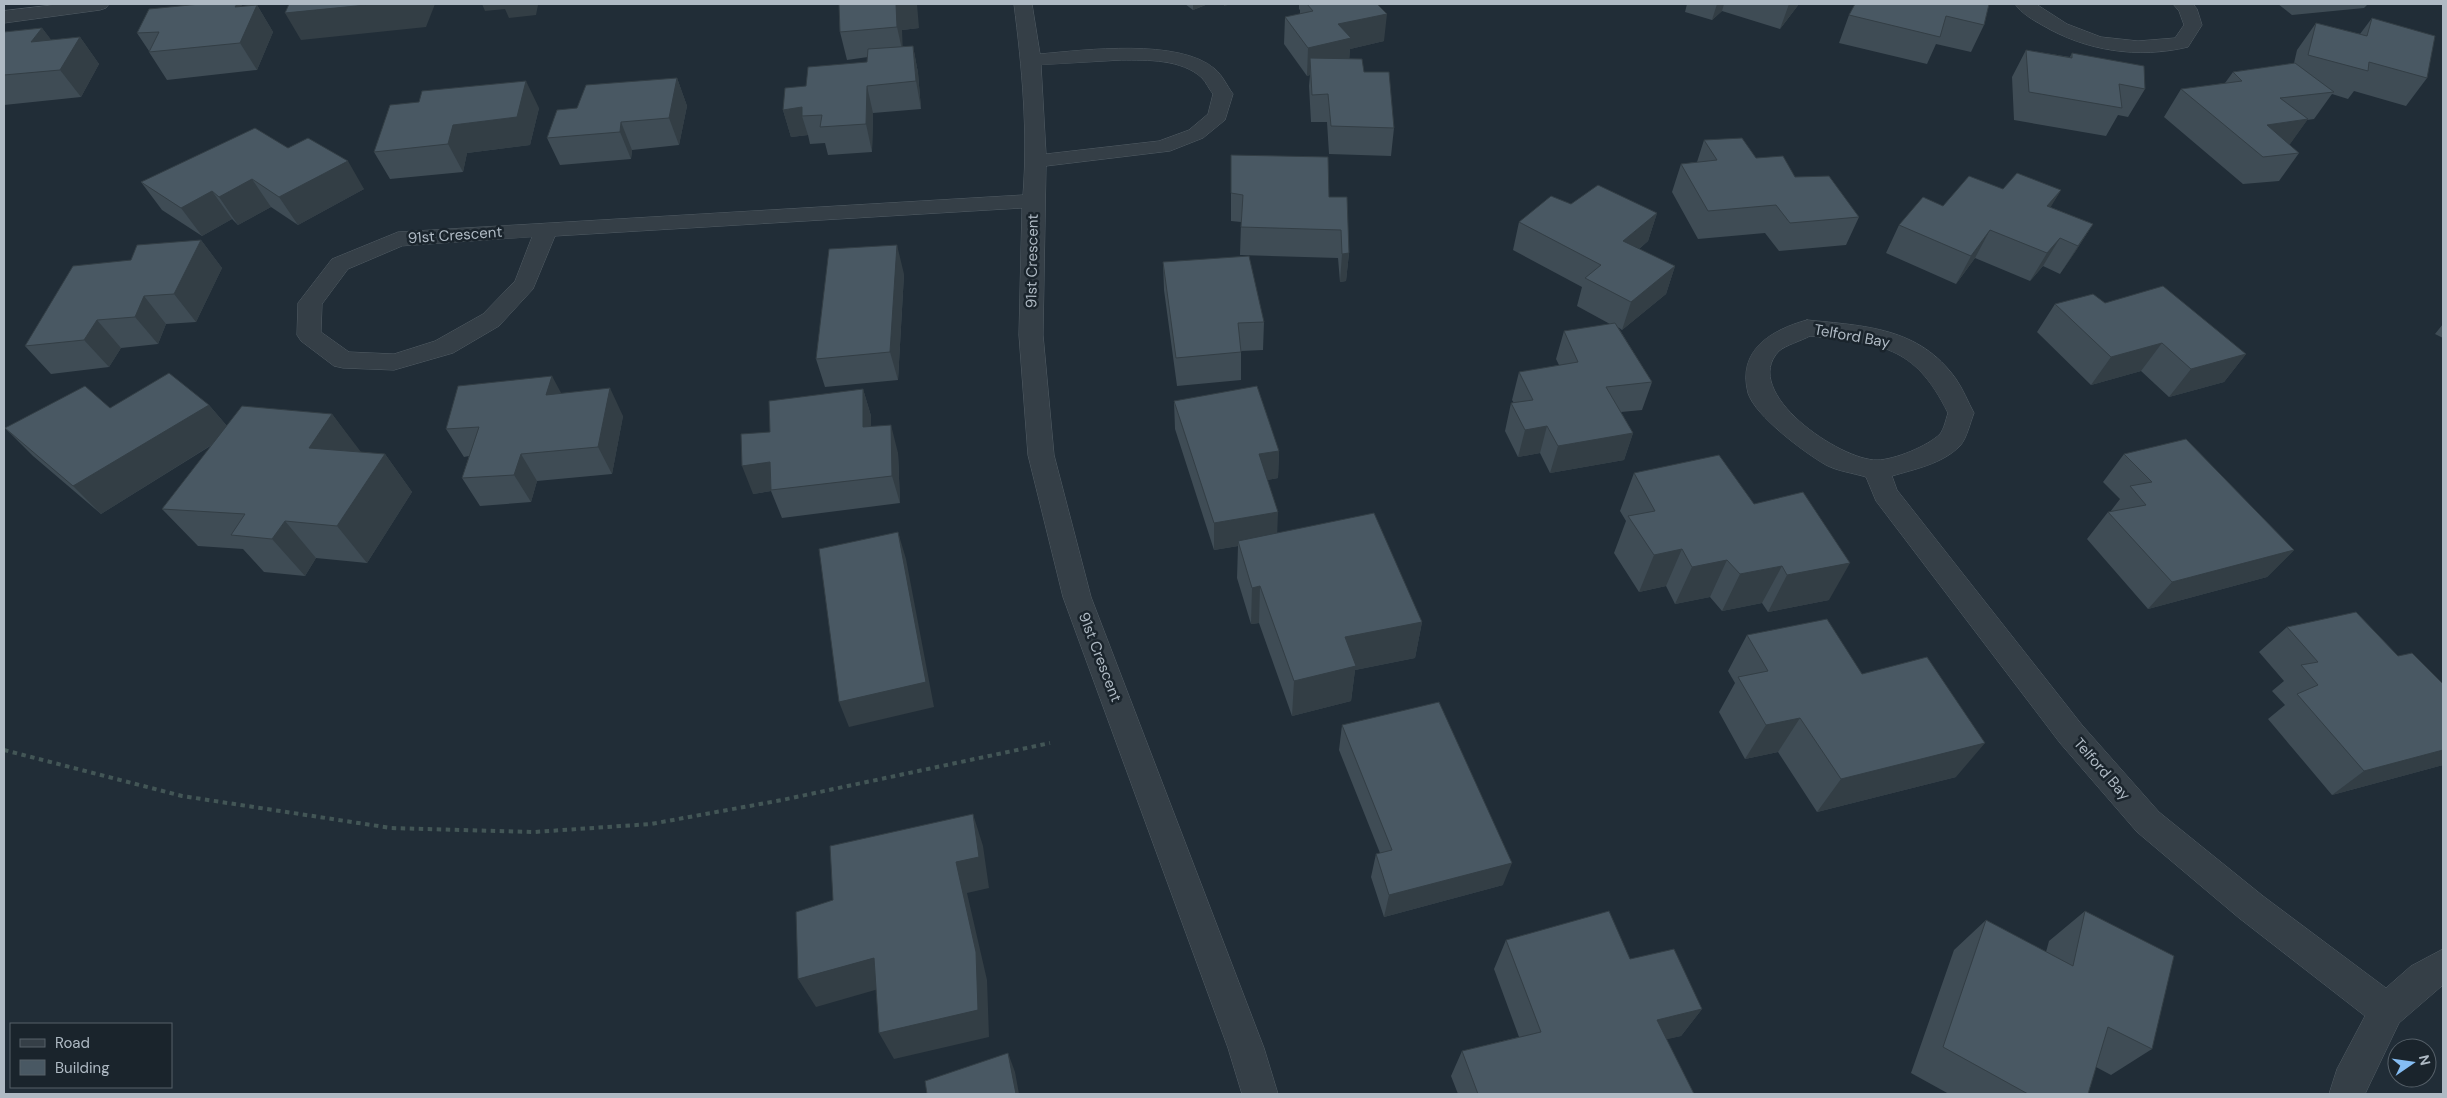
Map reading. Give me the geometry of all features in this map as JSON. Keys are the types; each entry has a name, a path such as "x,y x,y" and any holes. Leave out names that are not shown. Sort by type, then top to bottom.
{"street":[{"path":"4,17 100,4"},
{"name":"91st Crescent","path":"1023,4 1031,60 1036,161 1033,201 1031,335 1041,455 1077,597 1243,1039 1260,1094"},
{"path":"2024,4 2045,20 2076,36 2108,44 2151,48 2181,43 2193,25 2188,10 2182,4"},
{"path":"1031,60 1152,54 1186,63 1208,72 1223,94 1218,116 1196,134 1163,147 1036,161"},
{"name":"91st Crescent","path":"546,229 525,284 491,320 444,347 394,362 343,360 309,335 310,303 340,264 398,239 546,229 1033,201"},
{"name":"Telford Bay","path":"1808,328 1894,341 1928,362 1947,385 1961,413 1951,439 1925,457 1878,470 1836,459 1787,426 1761,394 1758,366 1771,345 1808,328"},
{"name":"Telford Bay","path":"1878,470 1885,494 2071,734 2148,822 2252,908 2387,1011"},
{"path":"2346,1094 2350,1082 2387,1011 2423,978 2443,966"}],"path":[{"path":"4,750 182,796 391,828 534,832 651,824 792,798 1050,743"}],"building":[{"path":"200,4 237,4 235,7 257,5 240,43 149,52 159,32 137,33 149,9"},
{"path":"289,4 376,4 285,13"},
{"path":"839,4 896,4 897,27 840,32"},
{"path":"1307,4 1377,4 1387,14 1338,24 1351,38 1308,48 1285,17 1313,11"},
{"path":"1855,4 1989,4 1984,25 1946,16 1940,37 1849,15"},
{"path":"2372,18 2435,36 2427,78 2369,62 2368,71 2308,55 2316,23 2367,36"},
{"path":"42,28 31,42 80,37 60,70 4,75 4,32"},
{"path":"913,46 916,81 867,86 866,124 820,127 822,115 802,116 802,107 783,110 785,88 806,86 808,67 867,62 868,49"},
{"path":"2026,50 2072,58 2072,53 2144,66 2145,89 2119,84 2122,108 2029,92"},
{"path":"1310,58 1362,59 1364,72 1389,72 1394,128 1331,126 1328,94 1312,95"},
{"path":"2295,63 2334,92 2280,98 2308,119 2267,125 2299,153 2263,157 2181,89 2242,81 2233,72"},
{"path":"677,78 669,118 621,122 620,132 547,138 557,110 577,108 586,85"},
{"path":"526,81 517,117 453,125 448,144 374,152 390,105 419,102 422,91"},
{"path":"255,128 288,148 308,138 348,161 279,197 252,179 219,197 212,191 181,208 141,182"},
{"path":"1742,138 1756,158 1783,156 1795,177 1829,176 1859,217 1790,223 1776,205 1708,211 1681,164 1717,160 1704,140"},
{"path":"1231,155 1328,157 1329,197 1347,197 1349,253 1342,254 1341,230 1241,227 1243,195 1231,193"},
{"path":"2017,173 2061,190 2047,206 2093,224 2078,246 2060,238 2047,253 1990,230 1971,256 1899,225 1923,197 1943,206 1969,176 2003,189"},
{"path":"1598,185 1657,213 1623,241 1675,266 1631,302 1585,278 1601,265 1519,222 1551,196 1571,204"},
{"path":"201,240 174,294 144,296 135,317 97,320 84,340 25,346 73,266 131,260 137,245"},
{"path":"897,245 890,352 816,359 829,249"},
{"path":"1249,256 1264,322 1238,323 1241,352 1176,358 1163,262"},
{"path":"2163,286 2246,354 2191,369 2162,343 2111,357 2055,304 2093,294 2105,303"},
{"path":"1615,323 1652,382 1606,387 1633,433 1558,446 1547,426 1525,430 1511,403 1533,400 1519,372 1578,362 1564,331"},
{"path":"169,373 209,405 73,486 5,428 85,386 110,408"},
{"path":"552,376 546,395 610,388 598,447 521,454 514,475 462,478 479,427 446,429 458,386"},
{"path":"1257,386 1279,451 1259,454 1278,512 1214,523 1174,401"},
{"path":"863,389 863,427 891,425 892,476 771,490 770,462 742,466 741,434 770,432 769,401"},
{"path":"242,406 332,414 309,448 385,454 337,526 285,521 272,539 231,535 245,514 162,509"},
{"path":"2186,439 2294,550 2172,582 2108,512 2146,505 2130,486 2152,482 2124,454"},
{"path":"1719,455 1754,504 1803,492 1850,563 1787,575 1782,566 1740,574 1727,560 1692,567 1682,549 1654,555 1628,516 1655,511 1634,473"},
{"path":"1374,513 1422,622 1345,637 1356,666 1294,681 1260,586 1252,588 1238,541"},
{"path":"898,532 926,682 839,702 819,549"},
{"path":"2356,612 2398,656 2412,653 2443,684 2443,750 2364,771 2297,694 2318,685 2301,665 2318,662 2287,627"},
{"path":"1827,619 1862,674 1927,657 1985,743 1841,779 1800,718 1766,725 1738,677 1768,671 1747,635"},
{"path":"1439,702 1512,863 1389,895 1376,854 1392,850 1342,725"},
{"path":"973,814 979,857 956,862 976,952 978,1010 879,1033 874,958 798,979 796,912 833,900 830,846"},
{"path":"1609,911 1630,959 1674,949 1702,1009 1657,1020 1694,1094 1478,1094 1462,1051 1541,1032 1506,940"},
{"path":"2085,911 2174,956 2152,1049 2108,1027 2088,1094 2028,1094 1943,1047 1986,920 2073,966"},
{"path":"1008,1053 1016,1094 927,1094 925,1081"}]}
